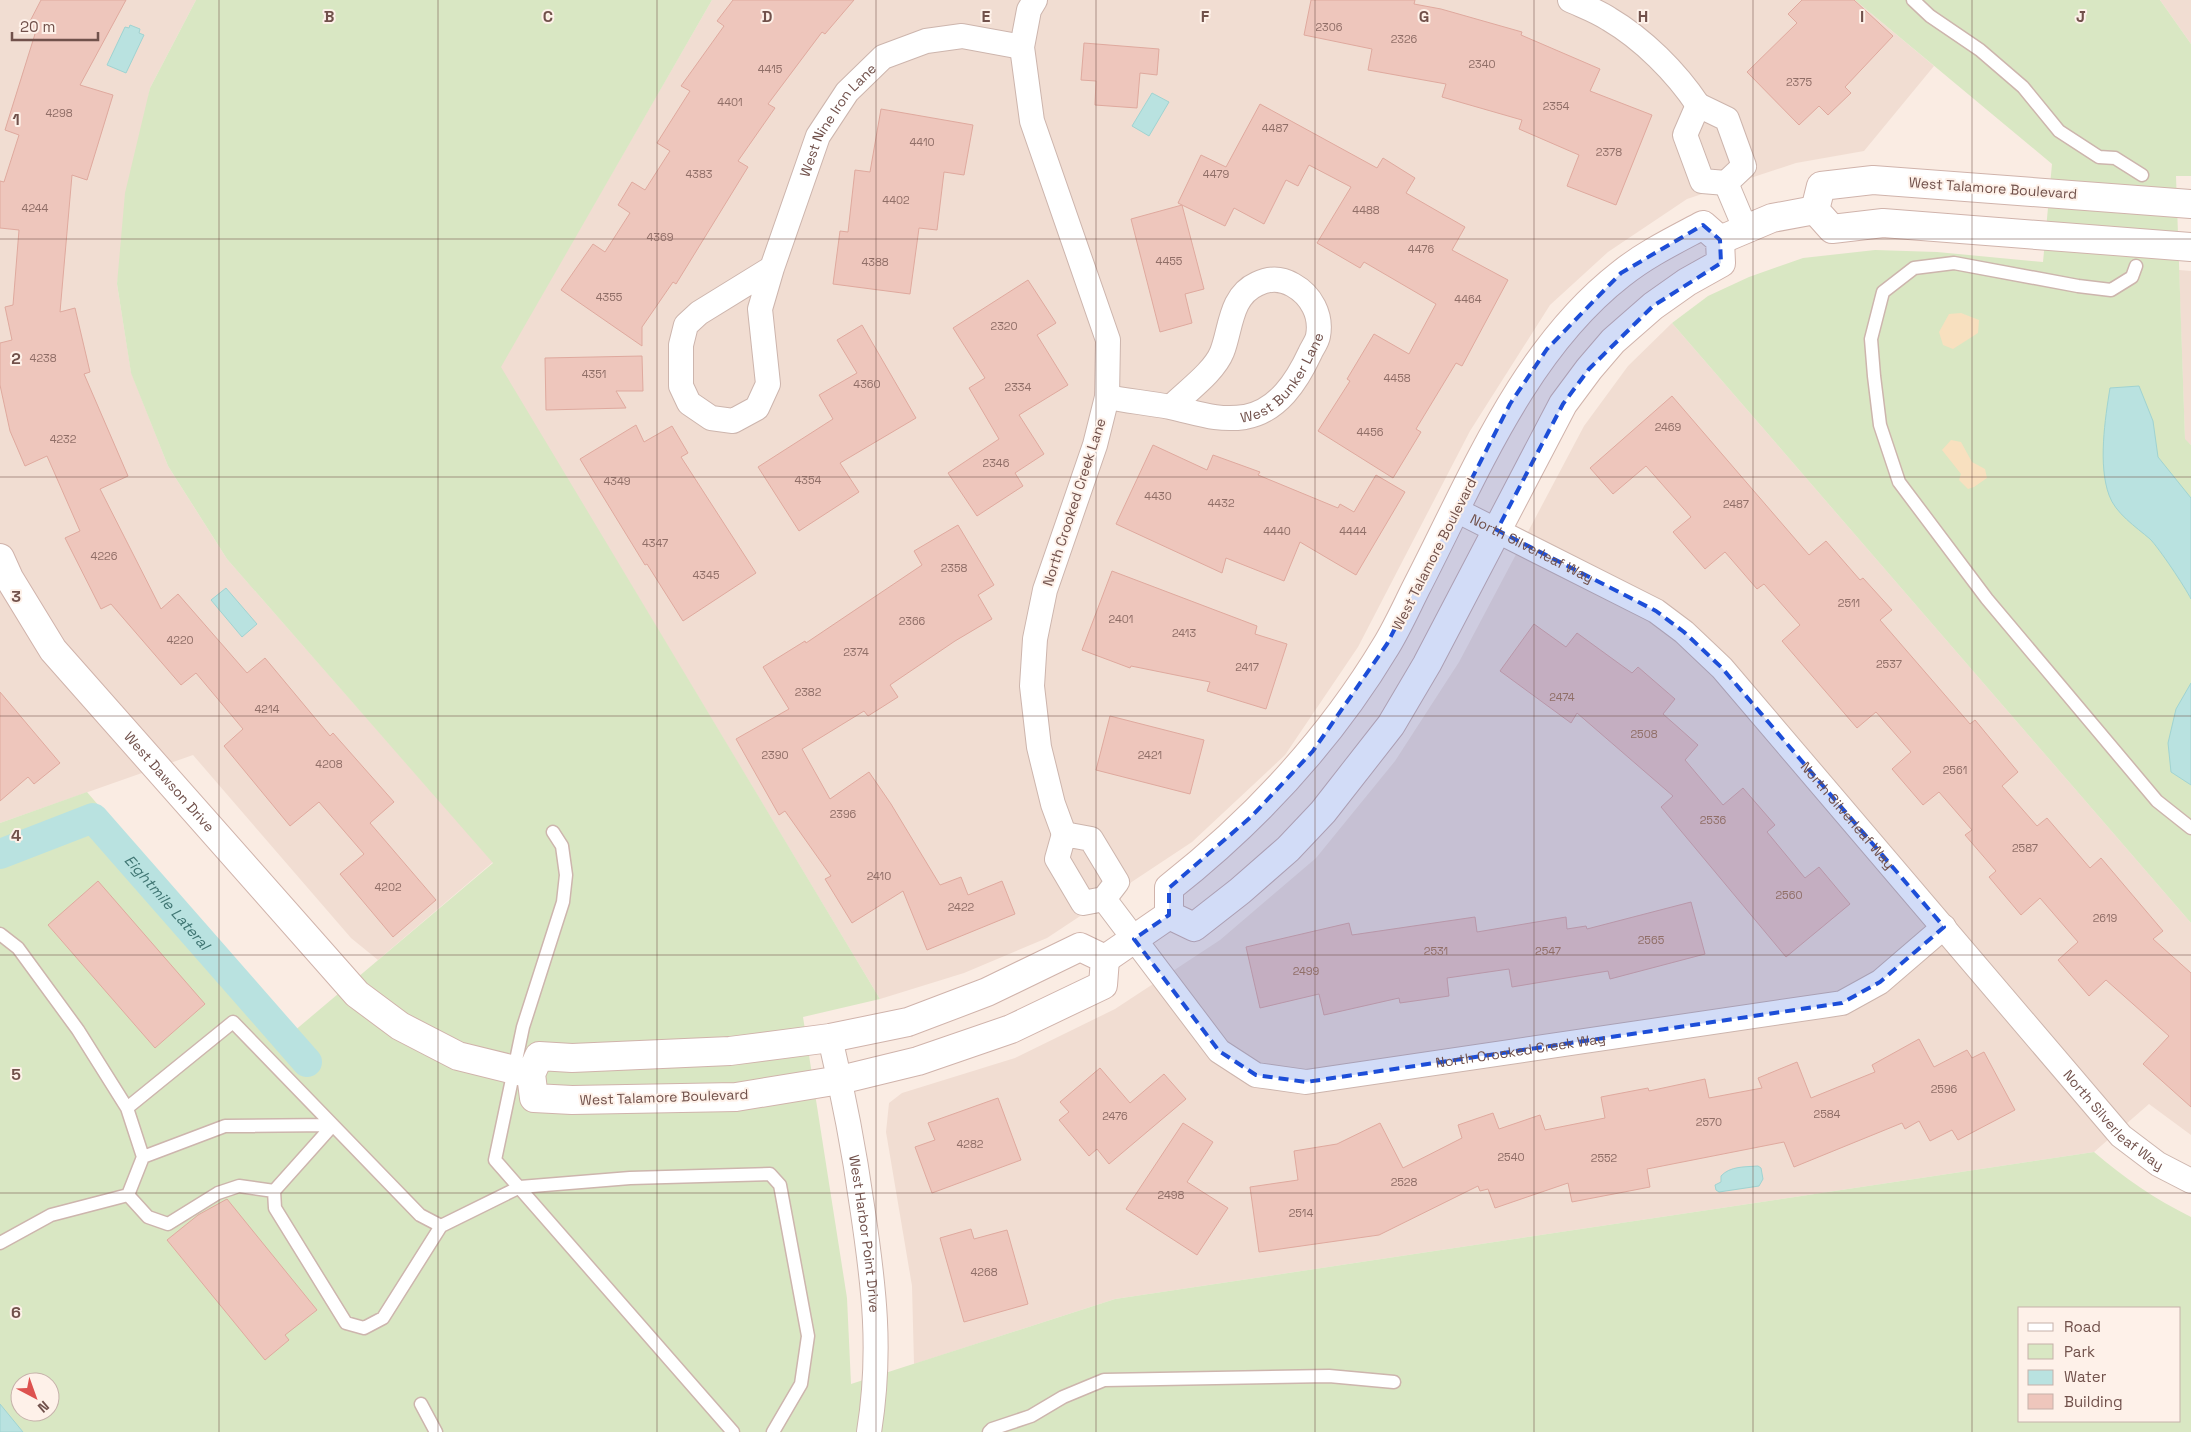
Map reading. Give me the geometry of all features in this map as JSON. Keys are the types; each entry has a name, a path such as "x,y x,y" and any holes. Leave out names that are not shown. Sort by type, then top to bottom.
{"street":[{"name":"North Crooked Creek Lane","path":"1035,0 1029,10 1022,46 1032,121 1108,340 1107,397 1095,445 1045,590 1035,639 1032,686 1039,747 1053,804 1064,834"},
{"path":"1570,0 1609,19 1641,42 1684,83 1698,105 1727,119 1744,166 1726,183 1702,181 1685,134 1698,105"},
{"name":"West Nine Iron Lane","path":"772,268 699,313 686,325 681,345 681,386 689,403 711,418 732,421 757,408 768,384 760,309 772,268 818,136 847,92 883,56 926,41 962,36 1022,46"},
{"name":"West Talamore Boulevard","path":"1815,210 1821,186 1873,180 2191,204"},
{"path":"1726,183 1745,228"},
{"path":"522,1072 539,1056 572,1058 730,1051 830,1038 908,1022 987,992 1080,948 1104,959 1169,915 1194,927 1240,891 1288,849 1323,812 1391,726 1427,664 1563,404 1613,341 1653,306 1687,282 1721,263 1720,240 1772,218 1815,210 1832,229 1883,223 2191,247"},
{"name":"West Talamore Boulevard","path":"1169,915 1169,888 1209,857 1252,816 1313,751 1354,698 1387,644 1510,404 1547,349 1582,310 1621,273 1659,249 1703,225 1720,240"},
{"name":"West Bunker Lane","path":"1107,397 1171,407 1214,418 1246,416 1284,396 1299,377 1318,336 1318,319 1313,302 1302,290 1290,283 1274,279 1256,284 1241,297 1231,315 1221,354 1210,372 1195,383 1171,407"},
{"name":"North Silverleaf Way","path":"1456,510 1656,611 1684,632 1722,668 2121,1136 2158,1164 2191,1181"},
{"name":"West Dawson Drive","path":"0,558 9,578 53,650 357,994 400,1026 458,1056 522,1072"},
{"path":"1064,834 1091,839 1117,882 1104,899 1083,903 1057,859 1064,834"},
{"path":"1104,899 1134,939"},
{"name":"North Crooked Creek Way","path":"1134,939 1219,1051 1256,1075 1306,1082 1842,1003 1880,982 1944,927"},
{"name":"West Talamore Boulevard","path":"522,1072 534,1098 572,1100 736,1097 840,1080 918,1061 1011,1029 1103,985 1104,959"},
{"name":"West Harbor Point Drive","path":"830,1038 840,1080 857,1174 876,1308 877,1353 869,1432"}],"lane":[{"path":"1913,0 1930,16 1980,50 2023,87 2059,131 2099,157 2115,158 2142,175"},
{"path":"2136,266 2132,277 2111,290 2078,286 1954,263 1914,268 1883,292 1871,339 1874,376 1880,425 1899,482 1987,599 2157,801 2191,828"},
{"path":"553,832 562,846 566,875 563,902 523,1027 522,1072 495,1160 732,1432"},
{"path":"0,934 24,955 78,1030 126,1108 143,1157 128,1195"},
{"path":"126,1108 234,1022 420,1215 441,1226"},
{"path":"143,1157 225,1126 333,1125"},
{"path":"333,1125 274,1191 275,1208 346,1323 364,1328 383,1318 441,1226 520,1187 630,1178 770,1174 780,1185 808,1336 801,1384 774,1432"},
{"path":"128,1195 148,1217 168,1224 218,1193 239,1186 274,1191"},
{"path":"0,1243 51,1215 128,1195"},
{"path":"989,1432 992,1429 1031,1416 1063,1397 1104,1380 1329,1376 1394,1382"},
{"path":"421,1404 436,1432"}],"highlighted area":[{"path":"1703,225 1720,240 1721,263 1653,306 1589,369 1563,404 1497,530 1656,611 1684,632 1722,668 1944,927 1880,982 1842,1003 1306,1082 1256,1075 1219,1051 1134,939 1169,915 1169,888 1252,816 1313,751 1387,644 1510,404 1547,349 1621,273"}],"shaded area":[{"path":"0,0 196,0 150,88 117,284 131,372 168,466 227,559 493,862 378,960 351,938 193,755 0,823"},
{"path":"712,0 1855,0 1934,66 1864,151 1796,163 1687,199 1608,252 1550,305 1470,431 1358,647 1285,755 1192,842 1047,938 964,973 880,999 500,367"},
{"path":"2160,0 2191,0 2191,44"},
{"path":"2179,270 2191,271 2191,445 2185,440"},
{"path":"1672,323 2191,923 2191,1135 2149,1104 2094,1152 1115,1299 914,1364 912,1286 886,1132 889,1103 902,1093 1015,1058 1115,1009 1220,940 1316,858 1395,761 1459,662 1584,426 1628,366"}],"green space":[{"path":"196,0 712,0 501,367 880,999 803,1017 847,1298 851,1384 1115,1299 2094,1152 2140,1188 2191,1217 2191,1432 0,1432 0,823 87,792 293,1032 493,863 227,559 168,466 131,373 117,284 125,193 150,88"},
{"path":"1855,0 2160,0 2191,44 2191,176 2176,176 2185,439 2191,445 2191,923 1672,323 1708,296 1749,277 1803,258 1875,250 1937,252 2043,262 2052,164"}],"sand":[{"path":"1961,313 1979,320 1978,333 1953,349 1943,345 1939,332 1949,314"},
{"path":"1951,440 1961,442 1972,462 1985,469 1987,478 1968,489 1959,480 1961,474 1942,450"}],"water":[{"path":"130,25 140,29 139,33 144,35 126,73 107,65 125,27 129,28"},
{"path":"1152,93 1169,102 1149,136 1132,126"},
{"path":"2139,386 2153,421 2158,457 2191,498 2191,599 2172,568 2150,539 2116,508 2109,495 2106,483 2103,456 2110,388"},
{"path":"226,588 257,624 242,637 211,600"},
{"path":"2191,683 2191,785 2171,772 2168,743 2176,709"},
{"path":"1758,1166 1761,1168 1763,1179 1759,1186 1719,1192 1716,1190 1715,1185 1721,1182 1721,1176 1729,1170"},
{"path":"0,1404 10,1416 10,1422 15,1422 23,1432 0,1432"}],"building":[{"path":"41,0 126,0 80,85 113,95 87,180 72,175 60,312 75,308 90,372 84,374 128,476 100,489 161,609 178,594 247,673 265,658 330,736 333,733 394,802 370,823 436,900 393,937 340,874 364,854 319,802 290,826 224,746 243,729 196,673 181,685 111,604 101,609 65,538 80,531 47,456 25,466 10,431 0,385 0,343 12,340 5,307 13,305 19,230 0,228 0,181 4,182 19,135 5,130 35,34 26,29"},
{"path":"733,0 854,0 825,34 822,32 768,104 775,108 738,161 748,167 676,284 673,282 642,327 642,346 561,290 593,244 605,252 630,213 618,205 632,182 645,190 670,151 657,143 690,91 681,86 724,26 717,21"},
{"path":"1311,0 1415,0 1414,4 1441,9 1522,32 1521,35 1600,69 1590,91 1652,115 1616,205 1567,186 1579,155 1519,129 1522,120 1442,97 1446,84 1368,70 1372,49 1304,35"},
{"path":"1802,0 1854,0 1893,36 1845,87 1851,93 1828,115 1819,106 1799,125 1747,72 1797,23 1788,14"},
{"path":"1084,43 1159,49 1157,75 1140,73 1137,108 1095,105 1096,81 1081,80"},
{"path":"1260,104 1377,168 1383,158 1415,178 1406,193 1465,227 1452,250 1508,280 1462,366 1456,363 1416,429 1421,432 1393,478 1318,431 1350,381 1347,379 1374,334 1409,354 1436,304 1364,262 1360,268 1317,243 1351,187 1309,165 1298,186 1286,180 1264,224 1234,208 1225,226 1178,203 1201,155 1226,167"},
{"path":"881,109 973,125 964,175 944,172 937,230 919,228 910,294 833,284 840,231 848,232 855,170 870,172"},
{"path":"1182,205 1204,289 1185,294 1192,323 1160,332 1131,219"},
{"path":"1028,280 1056,323 1037,335 1068,385 1019,415 1044,454 1015,473 1023,486 977,516 948,473 999,439 969,388 985,378 953,328"},
{"path":"862,325 916,418 840,463 859,492 799,531 758,467 833,419 819,395 857,373 837,340"},
{"path":"642,356 643,391 616,391 626,408 546,410 545,358"},
{"path":"1672,396 1809,555 1826,541 1860,580 1863,578 1892,610 1880,620 1970,724 1975,720 2018,772 2002,786 2037,826 2047,818 2090,868 2101,858 2163,931 2153,939 2191,973 2191,1107 2143,1064 2169,1036 2106,980 2089,996 2058,960 2078,942 2040,898 2021,915 1989,877 1996,871 1965,835 1972,830 1939,792 1923,805 1892,769 1911,752 1876,712 1857,728 1782,641 1800,625 1764,584 1757,589 1725,552 1705,569 1673,532 1691,517 1646,466 1613,494 1590,468"},
{"path":"636,425 644,442 672,426 688,453 681,457 756,573 683,621 647,564 645,565 580,459"},
{"path":"1153,445 1207,470 1213,455 1260,472 1258,475 1338,508 1340,504 1354,512 1376,475 1405,492 1356,575 1300,542 1284,581 1226,558 1222,573 1116,524"},
{"path":"958,525 994,585 978,595 992,619 955,641 890,685 898,697 868,716 864,711 802,749 830,799 869,772 891,804 940,885 961,877 968,895 1002,881 1015,914 927,950 903,891 852,923 825,879 831,876 785,811 779,815 736,739 789,709 763,667 805,641 806,643 922,565 914,551"},
{"path":"1112,571 1257,626 1255,634 1287,644 1266,709 1207,691 1210,682 1131,666 1130,668 1082,650"},
{"path":"1534,624 1566,647 1577,633 1632,673 1638,667 1675,699 1663,714 1698,745 1685,760 1723,805 1743,788 1775,825 1767,832 1805,878 1819,867 1850,904 1786,957 1661,807 1673,796 1577,713 1571,723 1500,671"},
{"path":"0,692 60,763 34,784 28,777 0,801"},
{"path":"1110,716 1204,740 1190,794 1096,770"},
{"path":"98,881 205,1004 155,1048 48,925"},
{"path":"1691,902 1705,954 1610,979 1608,971 1512,987 1509,969 1447,978 1449,996 1400,1003 1399,998 1324,1015 1319,994 1260,1008 1246,947 1349,923 1352,935 1475,917 1477,932 1566,917 1567,929 1586,926 1587,929"},
{"path":"1919,1039 1934,1067 1967,1050 1972,1058 1984,1052 2015,1110 1958,1140 1952,1130 1930,1141 1919,1121 1905,1129 1902,1123 1794,1167 1784,1142 1647,1169 1650,1187 1572,1202 1568,1183 1495,1208 1488,1189 1480,1191 1478,1186 1379,1235 1259,1252 1250,1187 1298,1180 1294,1151 1337,1144 1380,1123 1403,1168 1462,1138 1458,1125 1493,1113 1499,1129 1540,1115 1545,1130 1605,1118 1601,1097 1648,1088 1649,1091 1705,1079 1709,1098 1762,1088 1758,1078 1797,1062 1811,1098 1875,1072 1872,1065"},
{"path":"1100,1068 1130,1103 1164,1074 1186,1099 1109,1164 1097,1149 1089,1156 1059,1120 1069,1112 1060,1102"},
{"path":"998,1098 1021,1160 932,1193 915,1147 935,1140 928,1123"},
{"path":"1183,1123 1213,1142 1187,1182 1228,1208 1197,1255 1126,1209"},
{"path":"227,1199 317,1310 285,1335 289,1340 265,1360 167,1240 198,1215"},
{"path":"971,1229 974,1239 1007,1230 1028,1304 964,1322 940,1238"}],"waterway":[{"name":"Eightmile Lateral","path":"0,854 93,818 307,1062"}]}
